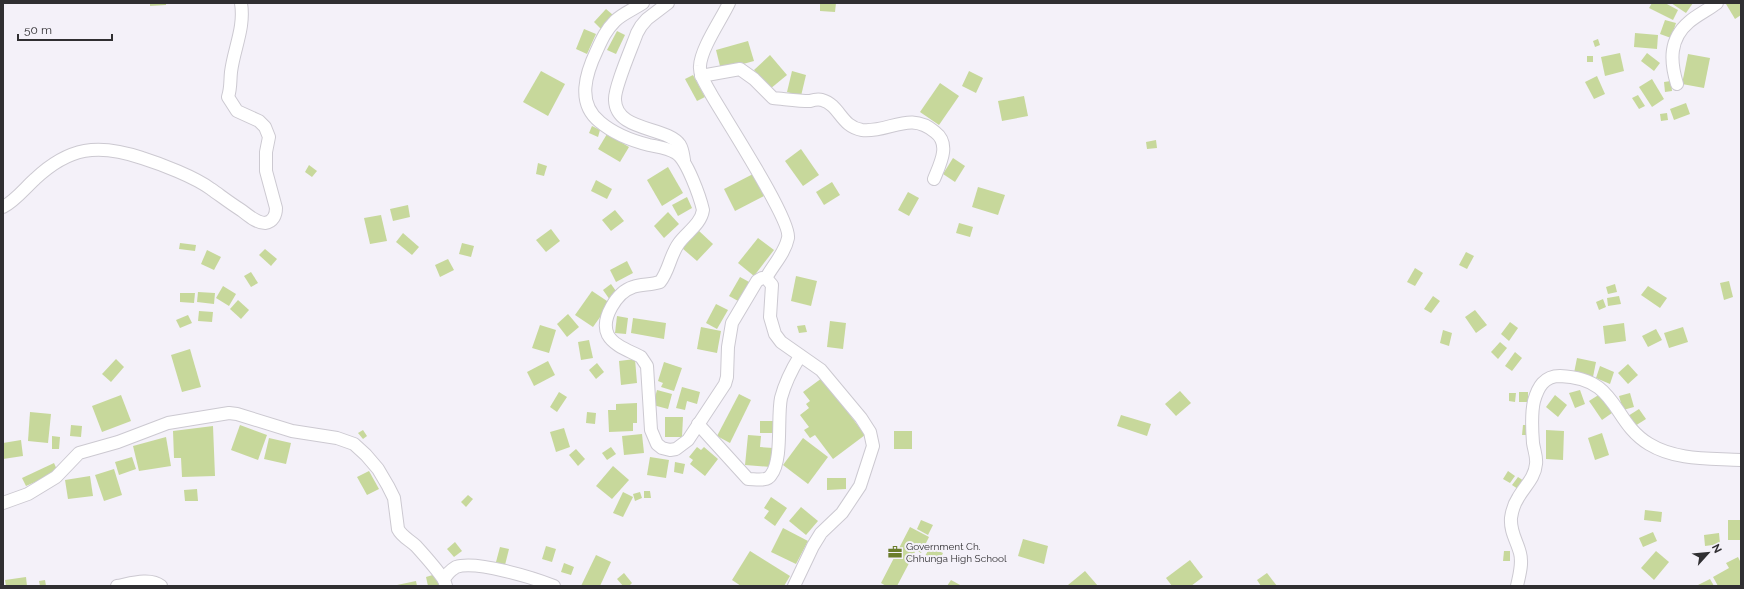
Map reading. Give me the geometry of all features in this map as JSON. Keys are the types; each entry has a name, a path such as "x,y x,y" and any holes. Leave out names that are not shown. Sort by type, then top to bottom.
{"street":[{"path":"3,207 46,168 69,155 88,149 111,150 141,157 176,171 211,188 219,196 257,221 265,223 273,220 276,214 276,208 266,171 266,152 269,137 265,126 259,121 237,111 228,97 231,88 231,72 241,32 241,3"},
{"path":"643,3 615,20 606,32 590,64 585,80 585,101 591,114 600,122 618,133 638,142 676,153 685,165"},
{"path":"668,3 640,26 615,99 620,114 632,123 668,137 679,144 682,150 685,165 701,202 703,210 702,216 674,249 660,282 634,286 623,293 614,304 605,326 612,340 641,357 647,366 650,422 654,438 657,444 662,448 670,450 676,450 688,440 725,384 727,377 728,347 732,323 757,282 762,278 766,278 784,250 788,237 786,225 777,206 701,76 699,67 702,55 729,3"},
{"path":"1677,84 1672,67 1672,50 1679,33 1689,21 1717,3"},
{"path":"701,76 740,69 754,79 773,98 809,101 822,100 834,108 850,127 862,130 875,130 902,123 922,123 937,133 943,142 942,161 934,179"},
{"path":"766,278 772,285 770,317 775,334 781,342 821,370 861,418 870,432 873,446 860,486 842,513 822,533 813,546 794,586"},
{"path":"698,424 748,479 763,480 771,477 775,469 780,435 781,399 790,372 800,356"},
{"path":"1518,586 1521,561 1512,532 1511,521 1513,508 1517,498 1528,485 1536,465 1532,424 1534,402 1539,387 1546,380 1555,376 1567,377 1594,384 1612,401 1620,414 1639,437 1651,445 1692,458 1741,460"},
{"path":"3,503 28,494 56,477 79,453 118,442 168,423 211,415 237,414 292,430 337,438 354,444 378,469 391,492 394,498 396,518 400,534 414,545 434,566 445,583"},
{"path":"445,583 449,572 456,567 476,565 522,574 554,586"},
{"path":"117,586 139,582 157,583 161,586"}],"building":[{"path":"150,3 166,3 166,5 150,6"},
{"path":"820,3 836,3 835,12 820,11"},
{"path":"1652,3 1665,3 1678,10 1673,20 1649,8"},
{"path":"1671,3 1693,3 1686,13"},
{"path":"1741,3 1741,15 1735,19 1726,4"},
{"path":"606,9 613,15 601,29 594,22"},
{"path":"1665,20 1676,23 1671,38 1660,34"},
{"path":"584,29 596,34 587,54 576,49"},
{"path":"617,31 625,35 616,54 607,50"},
{"path":"1635,33 1658,35 1657,49 1634,47"},
{"path":"1598,39 1600,45 1595,47 1593,41"},
{"path":"748,41 754,61 721,70 716,50"},
{"path":"1620,53 1624,71 1605,76 1601,57"},
{"path":"1647,53 1660,63 1654,71 1641,61"},
{"path":"1688,54 1710,58 1704,88 1682,84"},
{"path":"770,55 787,75 770,89 754,70"},
{"path":"1587,56 1593,56 1593,62 1587,62"},
{"path":"541,71 565,84 548,116 523,102"},
{"path":"792,71 806,75 801,96 787,92"},
{"path":"969,71 983,78 976,93 962,86"},
{"path":"693,75 705,97 697,101 685,79"},
{"path":"1597,76 1605,94 1594,99 1585,82"},
{"path":"1652,79 1664,99 1652,107 1639,87"},
{"path":"1671,81 1672,91 1665,92 1664,82"},
{"path":"940,83 959,96 939,125 920,112"},
{"path":"1638,95 1645,106 1639,109 1632,98"},
{"path":"1024,96 1028,116 1002,121 998,101"},
{"path":"1686,103 1690,114 1674,120 1670,109"},
{"path":"1667,113 1668,120 1661,121 1660,114"},
{"path":"592,126 600,130 598,137 589,133"},
{"path":"607,134 629,147 620,162 598,149"},
{"path":"1156,140 1157,148 1147,149 1146,142"},
{"path":"801,149 819,175 803,186 785,161"},
{"path":"953,158 965,166 955,182 943,174"},
{"path":"538,163 547,166 544,176 536,174"},
{"path":"309,165 317,171 312,177 305,172"},
{"path":"668,167 683,193 662,206 647,180"},
{"path":"753,174 764,196 735,211 724,189"},
{"path":"596,180 612,189 607,199 591,191"},
{"path":"832,182 840,195 824,205 816,192"},
{"path":"978,187 1005,195 998,215 972,207"},
{"path":"908,192 919,198 909,216 898,210"},
{"path":"687,197 692,208 678,216 672,205"},
{"path":"408,205 410,217 393,221 390,209"},
{"path":"615,210 624,221 611,231 602,220"},
{"path":"668,212 679,224 664,238 654,226"},
{"path":"381,215 387,241 370,244 364,218"},
{"path":"959,223 973,227 970,237 956,233"},
{"path":"551,229 560,241 546,252 536,240"},
{"path":"698,230 713,244 697,261 682,248"},
{"path":"403,233 419,247 412,255 396,242"},
{"path":"758,238 774,250 754,276 738,263"},
{"path":"180,243 196,245 195,251 179,249"},
{"path":"462,243 474,246 471,257 459,254"},
{"path":"265,249 277,259 271,266 259,255"},
{"path":"207,250 221,257 214,270 201,264"},
{"path":"1466,252 1474,256 1467,269 1459,265"},
{"path":"448,259 454,270 440,277 435,265"},
{"path":"627,261 633,273 616,282 610,270"},
{"path":"1415,268 1423,273 1415,286 1407,282"},
{"path":"251,272 258,283 251,287 244,276"},
{"path":"796,276 817,281 811,306 791,301"},
{"path":"740,277 751,283 740,302 729,296"},
{"path":"1729,281 1733,297 1724,300 1720,283"},
{"path":"611,284 618,294 610,300 603,290"},
{"path":"1615,284 1617,292 1608,294 1606,287"},
{"path":"223,286 236,294 229,306 216,298"},
{"path":"1648,286 1667,298 1660,308 1641,295"},
{"path":"592,291 610,303 593,327 575,315"},
{"path":"198,292 215,293 214,304 197,302"},
{"path":"180,293 195,293 194,303 180,302"},
{"path":"1433,296 1440,301 1431,313 1424,309"},
{"path":"1619,296 1621,304 1608,306 1607,298"},
{"path":"1603,299 1606,307 1599,310 1596,302"},
{"path":"238,300 249,310 241,319 230,309"},
{"path":"716,304 728,310 717,329 706,323"},
{"path":"1475,310 1487,325 1476,333 1465,317"},
{"path":"199,311 213,312 212,322 198,321"},
{"path":"568,314 579,327 567,337 557,324"},
{"path":"188,315 192,323 180,328 176,320"},
{"path":"617,316 628,318 626,334 615,333"},
{"path":"633,318 666,323 664,339 631,333"},
{"path":"830,321 846,323 843,349 827,347"},
{"path":"1510,322 1518,328 1509,341 1501,334"},
{"path":"1624,323 1626,341 1605,344 1603,326"},
{"path":"540,325 556,330 549,353 532,348"},
{"path":"805,325 807,332 799,333 797,326"},
{"path":"701,327 721,331 717,353 697,349"},
{"path":"1683,327 1688,342 1669,348 1664,333"},
{"path":"1656,329 1662,340 1648,347 1642,336"},
{"path":"1443,330 1452,333 1449,346 1440,343"},
{"path":"589,340 593,358 581,360 578,342"},
{"path":"1500,342 1507,348 1498,359 1491,352"},
{"path":"190,349 201,387 182,392 171,355"},
{"path":"1515,352 1522,358 1512,371 1505,366"},
{"path":"1577,358 1596,362 1593,377 1574,373"},
{"path":"116,359 124,367 111,382 102,374"},
{"path":"635,359 637,383 621,385 619,361"},
{"path":"548,361 555,375 534,386 527,372"},
{"path":"664,362 682,368 674,391 661,387 663,383 658,381"},
{"path":"597,363 604,372 596,379 589,370"},
{"path":"1628,364 1638,375 1628,384 1618,373"},
{"path":"1600,366 1614,372 1610,384 1596,378"},
{"path":"822,378 865,435 833,459 815,435 810,438 804,430 809,427 800,415 809,408 806,404 810,401 803,392"},
{"path":"682,387 700,392 697,404 687,401 685,410 676,408"},
{"path":"657,390 672,394 668,409 653,405"},
{"path":"1580,390 1585,404 1575,408 1569,393"},
{"path":"1180,391 1191,403 1176,416 1165,404"},
{"path":"559,392 567,397 557,412 550,407"},
{"path":"1519,392 1528,392 1528,402 1519,402"},
{"path":"1509,393 1516,393 1515,402 1509,401"},
{"path":"1630,393 1634,407 1623,410 1619,396"},
{"path":"739,394 751,400 730,443 717,436"},
{"path":"1600,394 1612,413 1602,420 1589,401"},
{"path":"121,395 131,421 102,432 92,406"},
{"path":"1555,395 1567,405 1558,417 1546,407"},
{"path":"637,403 637,423 633,423 633,431 609,432 608,410 616,410 616,404"},
{"path":"1639,409 1646,419 1635,426 1628,416"},
{"path":"30,412 51,414 48,443 28,441"},
{"path":"587,412 596,413 595,424 586,423"},
{"path":"1121,415 1151,424 1147,436 1117,426"},
{"path":"665,417 683,417 682,437 665,437"},
{"path":"760,421 774,421 774,433 760,433"},
{"path":"71,425 82,426 81,437 70,436"},
{"path":"240,425 267,435 258,460 231,450"},
{"path":"1523,425 1529,425 1528,435 1522,435"},
{"path":"213,426 215,476 182,477 181,458 174,458 173,431"},
{"path":"564,428 570,447 556,452 550,432"},
{"path":"363,430 367,436 363,439 358,433"},
{"path":"1546,430 1564,431 1563,460 1546,459"},
{"path":"894,431 912,431 912,449 894,449"},
{"path":"1602,433 1609,455 1595,460 1588,438"},
{"path":"642,434 644,453 624,455 622,436"},
{"path":"748,435 761,436 760,447 773,448 771,467 745,465"},
{"path":"52,436 60,437 59,449 52,449"},
{"path":"166,437 171,466 139,471 133,446"},
{"path":"269,438 291,443 286,464 264,459"},
{"path":"803,438 828,457 808,484 783,465"},
{"path":"21,440 23,456 3,459 3,443"},
{"path":"611,447 616,454 607,460 602,453"},
{"path":"697,447 701,450 704,447 718,459 705,476 690,464 693,460 689,457"},
{"path":"576,449 585,459 578,466 569,455"},
{"path":"132,457 136,469 119,475 115,462"},
{"path":"650,457 669,460 666,478 647,475"},
{"path":"675,462 685,464 683,474 674,472"},
{"path":"54,463 58,472 26,486 22,478"},
{"path":"613,466 629,480 612,499 596,486"},
{"path":"114,469 122,495 104,501 95,475"},
{"path":"369,471 379,489 367,495 357,477"},
{"path":"1508,471 1515,476 1510,483 1503,479"},
{"path":"90,476 93,496 68,499 65,480"},
{"path":"1518,477 1524,481 1518,489 1512,485"},
{"path":"827,478 846,478 846,489 827,490"},
{"path":"197,489 198,501 185,501 184,490"},
{"path":"644,491 650,491 651,498 644,498"},
{"path":"623,492 633,497 623,517 613,513"},
{"path":"640,492 642,498 635,501 633,494"},
{"path":"468,495 473,499 466,507 461,502"},
{"path":"771,497 787,508 775,526 764,518 769,511 764,508"},
{"path":"801,507 818,521 806,535 789,521"},
{"path":"1645,510 1662,512 1661,522 1644,520"},
{"path":"921,520 933,525 928,535 917,529"},
{"path":"1728,520 1741,520 1741,540 1728,540"},
{"path":"910,527 929,537 921,553 916,550 897,586 886,586 881,583"},
{"path":"783,528 808,541 796,564 771,552"},
{"path":"1653,532 1657,541 1643,547 1639,538"},
{"path":"1719,533 1720,544 1705,546 1704,535"},
{"path":"1023,539 1048,546 1044,564 1018,556"},
{"path":"455,542 462,551 454,557 447,549"},
{"path":"546,546 556,549 552,562 542,559"},
{"path":"500,547 509,549 505,565 496,562"},
{"path":"930,547 943,553 937,565 924,558"},
{"path":"750,551 790,576 784,586 741,586 732,580"},
{"path":"1504,551 1510,551 1510,561 1503,561"},
{"path":"1656,551 1669,562 1654,580 1641,568"},
{"path":"596,555 611,562 600,586 581,586"},
{"path":"1738,557 1741,563 1741,586 1718,586 1713,577 1729,568 1726,563"},
{"path":"1190,560 1203,577 1191,586 1172,586 1166,578"},
{"path":"564,563 574,567 571,575 561,572"},
{"path":"1085,571 1098,586 1068,585"},
{"path":"624,573 632,583 629,586 623,586 617,579"},
{"path":"1267,573 1277,586 1261,586 1257,580"},
{"path":"436,574 439,586 428,586 426,577"},
{"path":"26,577 27,586 6,586 5,580"},
{"path":"1710,579 1714,586 1696,586"},
{"path":"45,580 46,586 40,586 39,581"},
{"path":"951,580 962,586 947,586"},
{"path":"416,581 417,586 397,586 397,585"}],"place":[{"name":"Government Ch. Chhunga High School","path":"895,552"}]}
